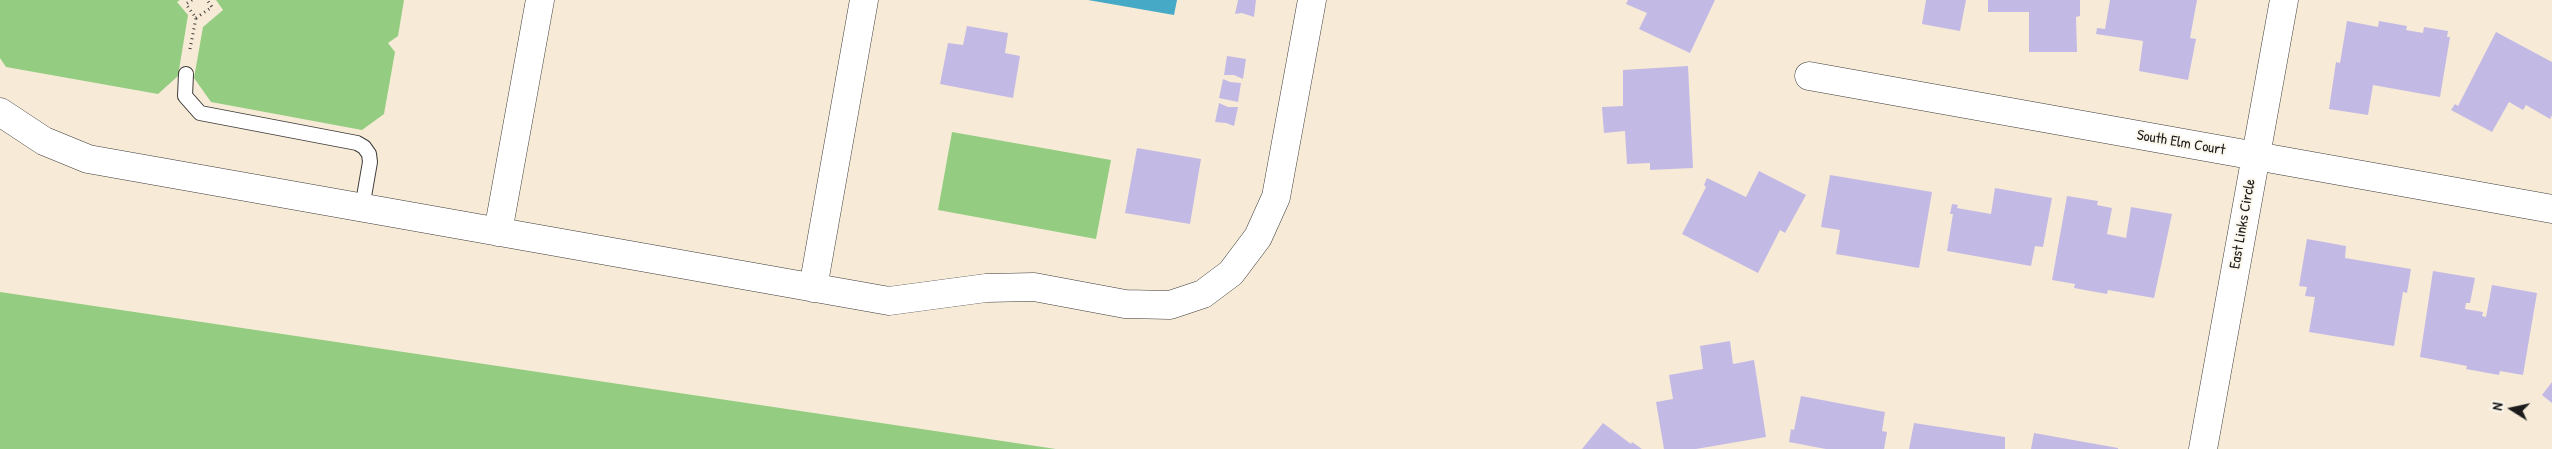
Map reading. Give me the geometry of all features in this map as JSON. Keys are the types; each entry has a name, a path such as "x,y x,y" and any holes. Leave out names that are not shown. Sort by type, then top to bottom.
{"street":[{"path":"498,232 540,0"},
{"path":"813,288 864,0"},
{"path":"0,112 44,141 88,159 889,301 995,288 1034,287 1125,304 1170,305 1203,294 1231,273 1258,237 1276,197 1312,0"},
{"name":"East Links Circle","path":"2203,449 2284,0"},
{"name":"South Elm Court","path":"1809,76 2552,209"}],"lane":[{"path":"186,74 185,96 200,113 357,142 364,146 370,154 370,162 362,208"}],"path":[{"path":"192,0 186,4 196,18"},
{"path":"186,74 196,18 212,7 207,0"}],"green space":[{"path":"0,0 180,0 177,2 188,15 178,76 158,94 6,67 0,58"},
{"path":"216,0 404,0 398,36 388,43 395,52 384,114 362,130 211,102 194,78 203,27 223,10"},
{"path":"952,132 1111,160 1096,239 938,210"},
{"path":"0,292 1056,449 0,449"}],"water":[{"path":"1088,0 1177,0 1174,15"}],"building":[{"path":"1238,0 1256,0 1254,17 1242,13 1235,14"},
{"path":"1628,0 1715,0 1690,53 1639,29 1647,13 1626,4"},
{"path":"1926,0 1966,0 1960,31 1922,24"},
{"path":"1988,0 2080,0 2080,16 2076,17 2077,52 2029,52 2029,12 1988,12"},
{"path":"2110,0 2197,0 2190,38 2196,39 2188,80 2139,71 2143,41 2096,34 2097,28 2105,29"},
{"path":"2347,21 2378,27 2379,21 2407,26 2406,30 2423,33 2424,27 2448,31 2447,37 2450,37 2440,97 2373,85 2368,115 2329,109 2336,62 2340,63"},
{"path":"967,26 1008,33 1005,53 1020,56 1013,98 940,84 948,43 963,45"},
{"path":"2496,32 2552,62 2552,115 2550,119 2526,105 2523,110 2509,102 2492,132 2451,110 2455,104 2458,106"},
{"path":"1227,56 1246,59 1243,79 1234,75 1224,75"},
{"path":"1688,66 1693,168 1650,170 1650,163 1627,164 1625,131 1604,133 1602,107 1623,106 1623,70"},
{"path":"1223,79 1241,83 1238,102 1219,98"},
{"path":"1219,103 1228,107 1238,107 1234,126 1215,122"},
{"path":"1137,148 1201,159 1190,224 1125,213"},
{"path":"1759,171 1806,195 1785,233 1780,230 1758,273 1682,234 1706,187 1704,185 1707,178 1746,197"},
{"path":"1830,175 1932,192 1919,268 1836,254 1840,230 1821,227"},
{"path":"1995,188 2052,198 2043,247 2035,246 2031,266 1947,251 1953,214 1950,214 1952,204 1958,205 1957,208 1991,214"},
{"path":"2067,196 2098,201 2097,205 2112,208 2107,234 2126,238 2131,207 2172,214 2154,298 2108,290 2107,294 2074,288 2075,284 2052,280"},
{"path":"2307,239 2346,246 2345,258 2411,269 2407,293 2403,292 2394,346 2309,332 2315,297 2305,296 2307,287 2299,286"},
{"path":"2433,271 2475,278 2470,303 2466,303 2465,309 2483,312 2482,316 2486,317 2492,285 2537,293 2523,375 2500,371 2499,375 2466,369 2467,366 2420,357"},
{"path":"1730,341 1733,364 1754,360 1766,437 1696,449 1664,449 1656,402 1673,399 1669,375 1703,369 1700,346"},
{"path":"2552,382 2552,403 2542,395"},
{"path":"1801,396 1885,412 1882,431 1887,432 1884,449 1826,449 1789,442 1791,429 1794,430"},
{"path":"1603,423 1631,444 1632,442 1642,449 1582,449"},
{"path":"1914,423 2005,437 2005,449 1909,449"},
{"path":"2034,433 2118,448 2118,449 2031,449"}]}
